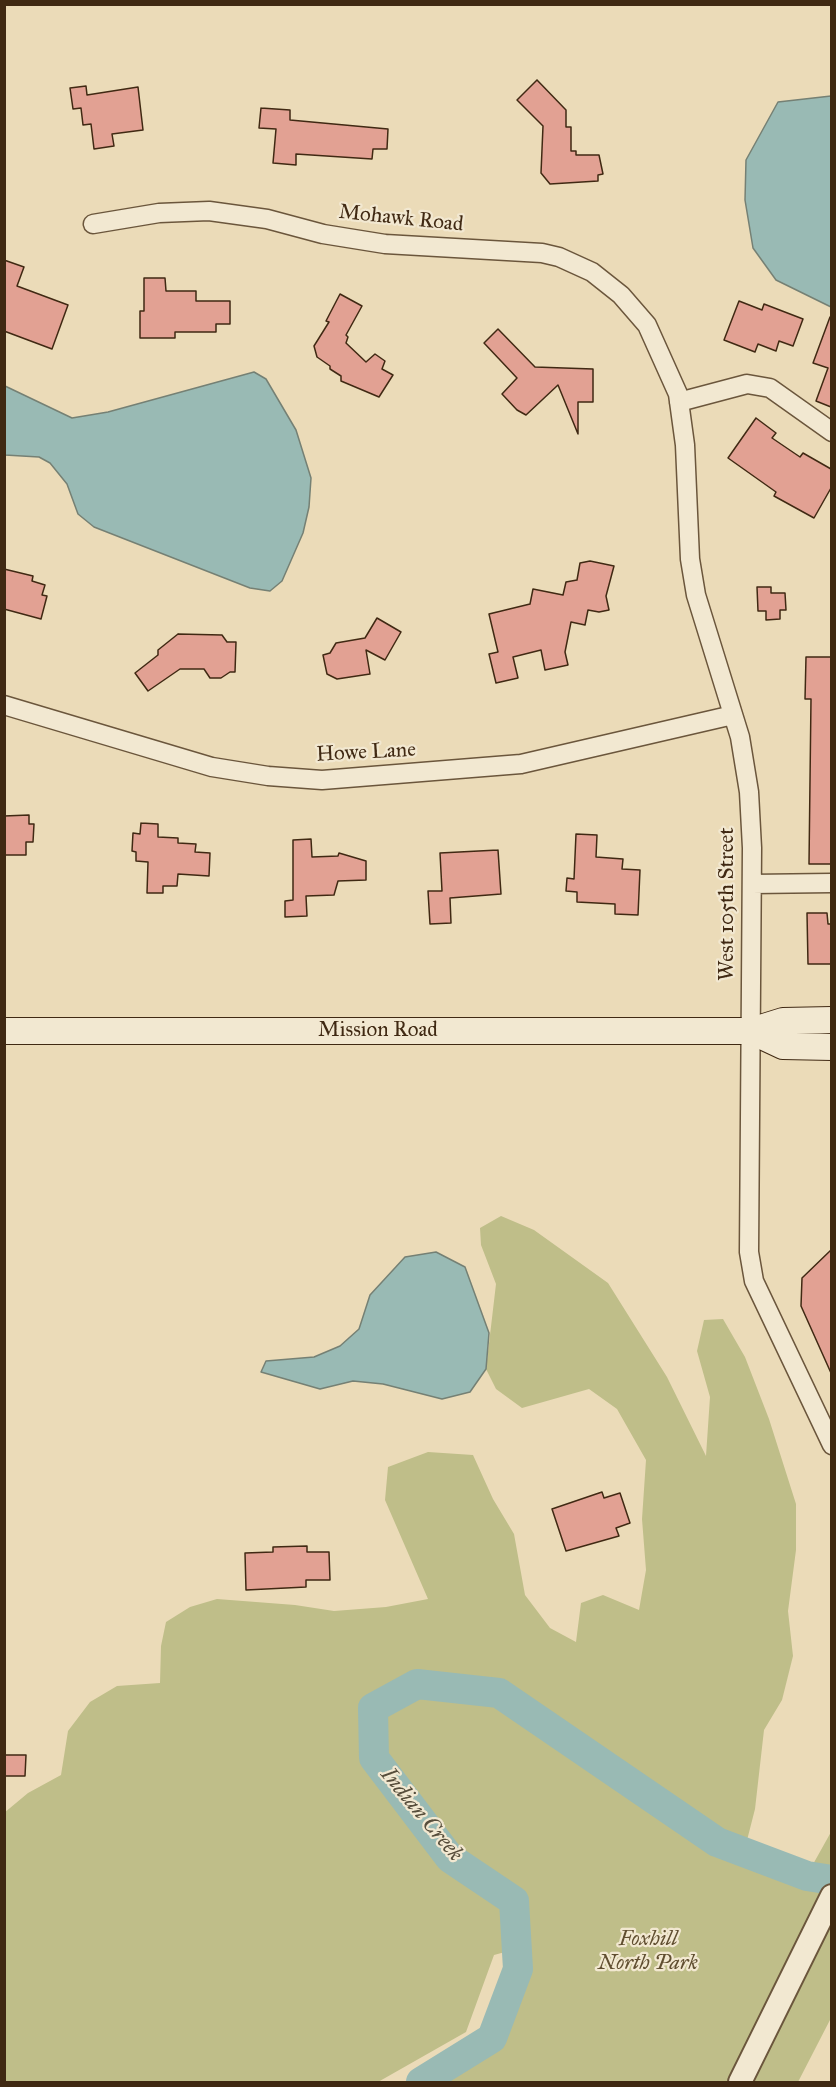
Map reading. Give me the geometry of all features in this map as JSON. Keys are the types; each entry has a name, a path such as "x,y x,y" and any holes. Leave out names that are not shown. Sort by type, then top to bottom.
{"main road":[{"name":"Mission Road","path":"4,1031 752,1032 783,1021 831,1020"},
{"name":"Mission Road","path":"752,1032 783,1046 831,1047"}],"street":[{"name":"Mohawk Road","path":"93,224 159,213 209,211 267,219 323,234 385,244 542,253 559,257 592,272 621,295 647,325 663,357"},
{"name":"West 105th Street","path":"663,357 679,402 685,445 690,559 696,595 740,737 749,792 752,884 749,1252 754,1281 831,1445"},
{"path":"679,402 747,384 770,388 831,432"},
{"name":"Howe Lane","path":"4,705 212,766 268,776 322,780 521,764 734,715"},
{"path":"752,884 831,883"},
{"path":"740,2082 831,1896"}],"green space":[{"name":"Foxhill North Park","path":"501,1216 534,1230 608,1283 667,1377 706,1456 710,1397 697,1351 704,1320 723,1319 745,1357 769,1419 796,1504 796,1550 788,1611 793,1656 782,1700 764,1730 755,1809 744,1852 807,1875 831,1832 831,2018 798,2082 421,2082 492,2038 518,1969 516,1949 494,1955 466,2032 378,2082 5,2082 4,1813 28,1793 61,1775 68,1731 90,1702 117,1686 160,1683 161,1646 166,1622 190,1607 217,1599 295,1605 334,1611 386,1607 428,1599 385,1500 388,1467 428,1452 473,1455 493,1499 514,1534 525,1595 550,1628 576,1642 581,1603 603,1595 639,1610 646,1570 642,1519 646,1460 617,1409 589,1389 522,1408 496,1389 486,1369 496,1284 481,1245 480,1228"}],"water":[{"path":"832,96 831,307 776,280 753,248 745,200 746,160 778,102"},
{"path":"254,372 266,379 296,430 311,478 309,507 303,533 282,581 270,591 250,588 94,527 78,514 67,484 50,463 39,457 5,455 5,386 72,418 108,412"},
{"path":"436,1252 465,1267 489,1333 486,1369 470,1392 442,1399 383,1384 353,1381 320,1389 261,1372 266,1361 314,1357 340,1346 359,1329 370,1295 405,1257"}],"building":[{"path":"537,80 566,110 566,127 571,127 571,151 576,151 576,155 599,155 603,174 598,175 598,181 550,184 541,173 543,126 517,100"},
{"path":"86,86 87,95 138,87 143,130 112,134 114,146 94,149 91,124 83,125 81,108 73,109 70,88"},
{"path":"261,108 290,110 290,120 388,129 387,149 373,149 372,159 296,154 296,165 273,163 276,129 259,128"},
{"path":"4,260 24,267 17,286 68,305 52,349 4,331"},
{"path":"144,278 165,278 166,291 196,291 196,301 230,301 230,324 216,324 216,332 175,332 175,338 140,338 140,311 144,311"},
{"path":"340,294 362,306 346,335 348,337 346,343 366,362 375,354 385,361 382,369 393,375 379,397 341,381 341,376 317,357 314,346 329,322 326,321"},
{"path":"739,301 762,310 764,304 803,319 793,346 779,341 776,351 758,344 755,352 724,340"},
{"path":"830,317 831,407 816,401 828,368 813,363"},
{"path":"498,329 535,367 593,369 593,402 578,402 578,434 558,385 526,415 517,410 502,394 517,378 484,343"},
{"path":"756,418 776,433 772,438 800,457 803,453 831,469 831,488 814,518 774,496 776,492 728,458"},
{"path":"590,561 614,566 606,596 609,610 599,612 588,610 585,625 571,622 565,652 568,665 545,670 541,650 513,657 518,678 496,683 489,654 498,652 489,614 530,604 533,589 563,595 566,582 577,580 580,563"},
{"path":"4,569 33,576 32,581 45,585 42,595 47,596 41,619 4,609"},
{"path":"757,587 771,587 771,593 785,593 786,610 780,610 780,619 766,620 766,611 758,611"},
{"path":"377,618 401,632 385,660 366,650 370,674 337,679 327,674 323,655 330,653 336,643 365,638"},
{"path":"178,634 222,635 227,642 236,642 235,672 230,672 221,678 210,678 204,669 180,669 148,691 135,673 158,655 158,650"},
{"path":"806,657 831,657 831,864 809,864 811,699 805,699"},
{"path":"29,815 29,824 34,824 33,842 26,842 26,855 4,855 4,816"},
{"path":"141,823 158,824 158,837 178,838 178,843 196,844 195,852 210,853 209,876 178,874 177,886 163,886 163,893 147,893 148,862 136,861 136,852 132,851 133,833 140,834"},
{"path":"576,834 597,835 596,857 623,859 622,869 640,870 638,915 615,914 615,904 577,902 577,892 566,891 567,878 574,879"},
{"path":"311,839 312,857 338,856 339,853 366,861 366,880 338,881 334,895 306,896 307,916 285,917 285,901 293,900 293,840"},
{"path":"498,850 501,894 450,898 451,923 430,924 428,891 442,891 440,853"},
{"path":"807,913 827,913 828,924 831,924 831,964 808,964"},
{"path":"831,1250 831,1373 801,1306 802,1278"},
{"path":"602,1492 604,1498 620,1493 630,1523 616,1528 619,1536 566,1551 552,1509"},
{"path":"307,1546 307,1552 329,1552 330,1580 306,1580 306,1587 246,1590 245,1553 273,1552 273,1547"},
{"path":"4,1755 26,1755 25,1776 4,1776"}],"waterway":[{"name":"Indian Creek","path":"421,2082 492,2038 518,1969 514,1901 450,1858 374,1758 373,1708 417,1684 499,1693 717,1842 807,1876 832,1880"}]}
